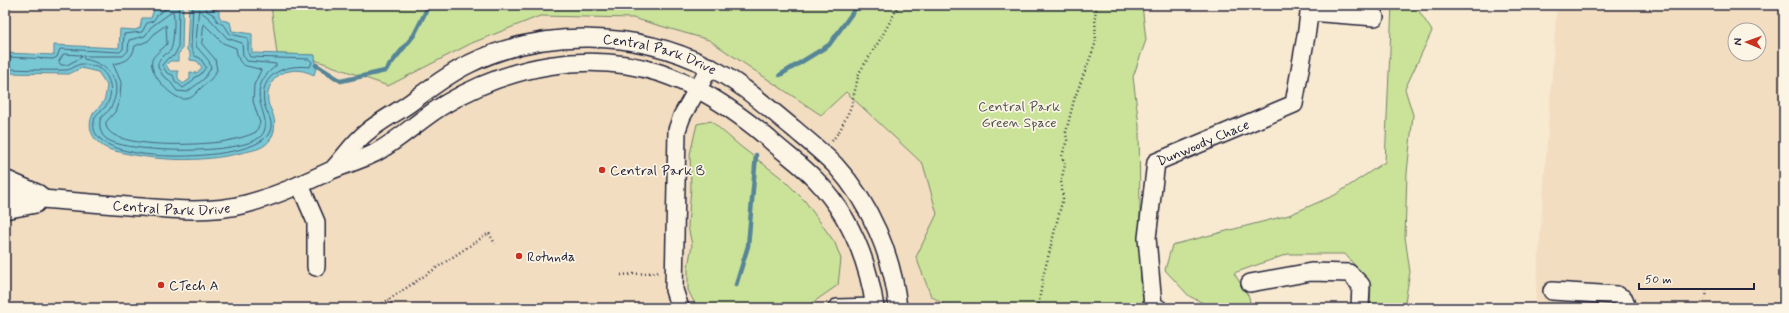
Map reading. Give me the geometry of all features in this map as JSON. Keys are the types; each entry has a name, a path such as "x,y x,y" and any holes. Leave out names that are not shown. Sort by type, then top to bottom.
{"street":[{"path":"1309,9 1375,17"},
{"name":"Dunwoody Chace","path":"1158,308 1153,306 1147,238 1156,162 1294,104 1309,9"},
{"name":"Central Park Drive","path":"332,170 366,132 447,77 469,64 523,46 550,40 579,38 608,39 662,49 710,67 739,85 811,143 834,165 854,189 871,216 886,252 897,291 898,308"},
{"name":"Central Park Drive","path":"5,196 178,210 221,208 244,205 300,185 376,152 445,103 470,90 523,71 550,65 605,62 632,66 660,73 697,89 734,112 815,179 839,207 858,240 869,272 875,307"},
{"path":"680,308 674,290 676,141 682,116 710,67"},
{"path":"5,179 56,200"},
{"path":"300,185 316,222 316,267"},
{"path":"5,210 56,200"},
{"path":"1250,283 1311,272 1349,273 1361,285 1360,308"},
{"path":"1552,291 1617,295 1624,299 1627,308"},
{"path":"837,308 875,307"}],"path":[{"path":"832,142 840,130 851,107 859,73 881,38 899,5"},
{"path":"1038,308 1043,277 1063,198 1060,181 1065,165 1062,156 1067,140 1066,132 1074,100 1096,42 1095,16 1097,5"},
{"path":"376,308 489,233 495,244"},
{"path":"621,276 662,272"},
{"path":"1706,299 1707,288"},
{"path":"389,299 395,308"}],"shaded area":[{"path":"5,5 1070,5 1034,308 5,308"},
{"path":"1557,5 1784,5 1784,308 1535,308"}],"green space":[{"name":"Central Park Green Space","path":"271,5 1142,5 1146,40 1133,77 1139,125 1141,291 1148,308 950,308 931,296 916,257 937,214 923,164 846,92 821,115 709,40 633,18 540,16 472,43 388,86 315,60 314,55 277,54"},
{"path":"1392,5 1415,5 1432,31 1405,89 1413,115 1407,173 1405,237 1410,272 1404,308 1370,308 1371,284 1345,254 1288,254 1234,273 1249,297 1251,308 1213,308 1189,296 1165,270 1172,245 1289,215 1335,195 1385,162"},
{"path":"711,121 740,146 783,179 805,201 835,243 841,259 838,285 805,308 697,308 688,290 688,267 692,245 688,226 691,187 690,154 697,124"}],"water":[{"path":"164,5 183,5 182,50 178,54 178,61 170,61 166,65 170,71 178,71 178,78 183,84 190,79 190,72 197,73 202,67 197,61 190,60 190,53 187,50 189,5 209,5 211,9 219,11 219,16 222,20 230,22 232,31 252,34 252,53 315,55 316,68 314,75 300,70 289,71 281,74 271,84 268,92 268,101 274,116 275,125 271,138 265,145 253,150 225,156 178,160 146,157 115,151 104,147 92,134 90,123 92,116 104,101 107,85 98,72 81,68 69,74 5,73 5,53 54,55 54,45 119,48 120,29 135,30 140,28 142,18 151,18 154,9 160,9"}],"waterway":[{"path":"316,65 341,81 385,71 414,35 429,5"},
{"path":"780,75 829,45 858,5"},
{"path":"736,285 748,246 756,155"}],"place":[{"name":"Central Park B","path":"602,170"},
{"name":"Rotunda","path":"519,256"},
{"name":"CTech A","path":"161,285"}]}
